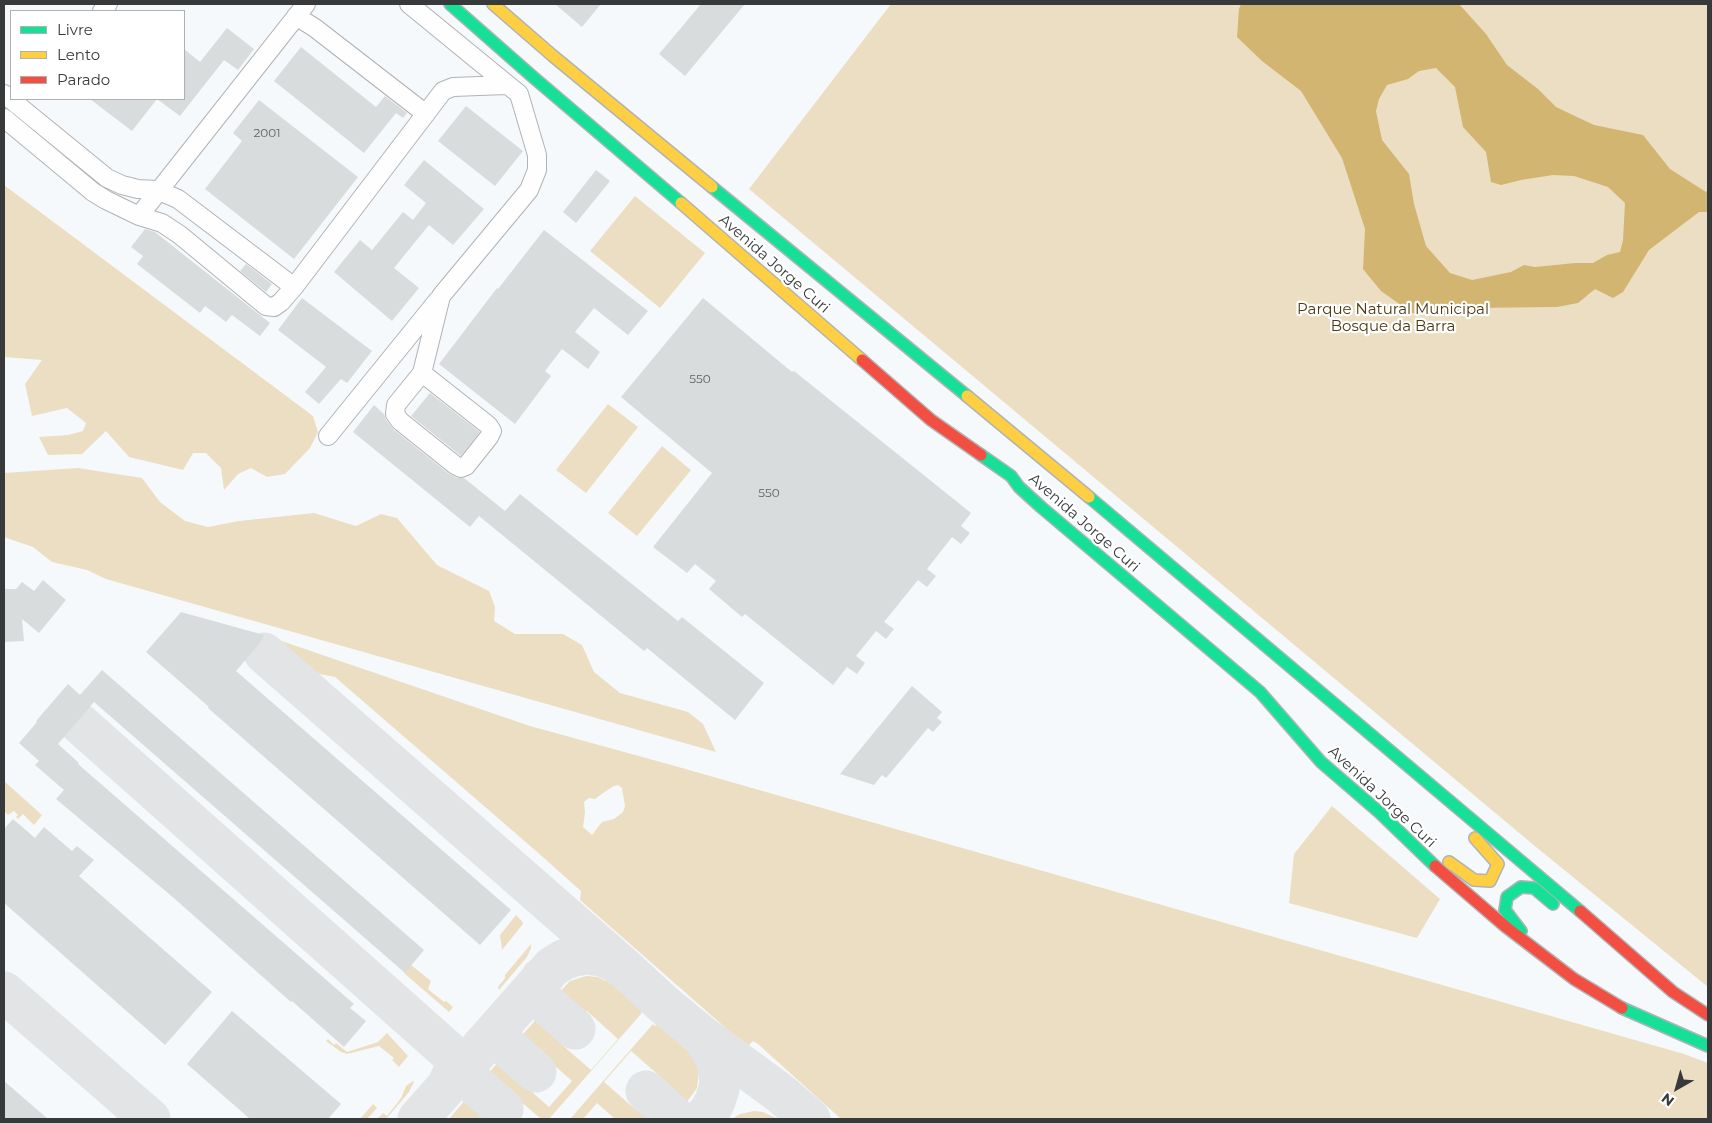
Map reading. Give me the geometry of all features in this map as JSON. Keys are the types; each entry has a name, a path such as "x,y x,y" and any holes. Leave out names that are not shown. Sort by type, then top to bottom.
{"street":[{"path":"328,436 529,190 537,170 537,155 513,89 409,4"},
{"name":"Avenida Jorge Curi","path":"450,4 931,420 1013,473 1019,487 1260,692 1321,762 1379,812 1447,877 1506,927 1565,972 1624,1010 1708,1046"},
{"name":"Avenida Jorge Curi","path":"493,4 1027,451 1404,763 1673,992 1708,1014"},
{"path":"139,216 157,190 301,10 315,28 426,114"},
{"path":"30,105 9,122 92,192 139,216 162,223 180,235 266,306 274,306 281,302 294,287 443,91 453,87 513,89 533,77 553,56"},
{"path":"18,100 30,105 107,178 122,185 138,189 157,190 178,199 294,287"},
{"path":"422,373 492,430 489,437 466,466 461,468 455,465 400,421 395,414 396,405 422,373 441,296"},
{"path":"1379,812 1474,880 1490,881 1496,872 1498,864 1404,763"},
{"path":"1564,913 1534,888 1522,887 1507,897 1505,910 1518,928 1561,965 1565,972"},
{"path":"1579,925 1601,944 1622,947"}],"green space":[{"name":"Parque Natural Municipal Bosque da Barra","path":"891,4 1708,4 1708,987 1536,847 749,189"},
{"path":"4,185 313,416 318,432 310,448 285,474 267,477 251,468 238,474 224,490 221,468 206,453 193,453 183,470 129,457 106,431 82,454 48,455 39,437 68,435 83,431 86,423 67,408 32,416 25,384 42,360 4,357"},
{"path":"635,196 705,253 660,308 590,251"},
{"path":"608,404 638,427 586,493 556,470"},
{"path":"662,446 691,470 637,536 608,513"},
{"path":"78,468 142,478 160,502 185,521 208,527 239,521 314,513 356,526 381,514 397,518 437,565 489,591 495,607 494,621 515,634 563,634 582,645 594,672 620,693 688,712 703,724 716,752 106,579 87,570 52,562 33,547 4,537 4,473"},
{"path":"264,635 530,726 1684,1054 1708,1063 1708,1119 841,1119 758,1044 753,1041 748,1046 745,1045 580,900 581,891 335,677 319,674 302,663 297,657 285,655 270,648 268,640","holes":["618,785 622,788 625,806 623,812 614,819 602,822 592,835 583,827 584,802 589,798 595,799 614,786"]},
{"path":"4,781 42,815 34,825 23,814 18,819 16,817 18,815 14,811 8,815 4,811"},
{"path":"1332,806 1440,899 1417,938 1289,903 1294,854"},
{"path":"516,915 523,924 502,950 500,935"},
{"path":"531,944 527,957 499,990 498,987 505,978 505,975"},
{"path":"411,965 431,981 428,989 453,1007 449,1012 404,973"},
{"path":"586,976 598,977 612,984 642,1010 641,1014 549,1119 539,1119 513,1095 507,1102 481,1082 505,1054 530,1076 523,1084 549,1107 572,1081 546,1058 539,1065 514,1044 543,1012 567,1033 560,1043 591,1070 618,1039 587,1011 579,1020 554,998 570,981"},
{"path":"657,1023 691,1054 699,1071 697,1088 681,1110 654,1087 662,1078 631,1051 604,1082 635,1109 642,1101 663,1119 615,1119 597,1103 583,1119 570,1119 653,1024 655,1026"},
{"path":"387,1033 408,1056 399,1067 392,1060 394,1058 379,1046 347,1054 326,1041 328,1039 334,1045 336,1043 347,1052 378,1042"},
{"path":"413,1081 409,1092 386,1119 377,1119 383,1113 387,1116 401,1098 406,1086"},
{"path":"472,1092 497,1114 492,1119 449,1119"},
{"path":"373,1104 377,1108 367,1119 360,1119"},
{"path":"754,1111 763,1112 778,1119 732,1119 740,1114"}],"shaded area":[{"path":"1241,4 1459,4 1486,34 1507,65 1538,89 1556,107 1594,125 1643,135 1670,169 1706,192 1708,190 1708,212 1699,212 1649,250 1623,292 1613,298 1595,289 1578,303 1557,307 1472,308 1446,315 1412,313 1381,291 1363,269 1365,229 1342,158 1301,91 1262,61 1237,37","holes":["1436,68 1455,87 1463,127 1486,152 1491,182 1501,185 1553,175 1574,176 1608,187 1625,203 1623,240 1620,252 1607,255 1593,263 1535,267 1524,265 1511,272 1472,280 1450,273 1426,246 1414,204 1409,174 1382,140 1376,111 1379,99 1387,85 1408,79 1419,71"]}],"building":[{"path":"555,4 601,4 582,27"},
{"path":"701,4 745,4 685,76 659,54"},
{"path":"227,28 254,49 238,70 224,60 180,116 158,100 185,100 185,50 200,62"},
{"path":"301,47 376,107 385,96 407,113 403,118 396,113 364,153 274,81"},
{"path":"91,100 156,100 132,131"},
{"path":"259,100 358,177 294,259 205,189 242,141 233,133"},
{"path":"466,106 523,151 495,186 438,141"},
{"path":"424,160 484,209 453,245 429,225 394,268 419,288 392,321 334,272 360,240 372,250 403,212 413,220 426,203 404,185"},
{"path":"596,170 610,181 576,223 563,212"},
{"path":"145,229 155,232 270,323 260,336 232,315 226,322 205,306 200,313 137,264 143,256 131,247"},
{"path":"544,230 648,311 628,335 594,308 575,332 600,352 588,369 562,349 545,371 551,376 515,424 439,364"},
{"path":"246,264 272,284 266,292 240,271"},
{"path":"302,298 372,351 347,383 341,379 319,404 305,392 326,367 278,330"},
{"path":"703,298 792,372 794,371 971,513 961,526 970,533 961,544 952,537 927,569 936,576 927,587 918,580 884,622 894,629 886,639 876,631 856,656 865,663 857,674 847,667 833,685 745,614 742,617 709,589 716,581 695,564 687,573 653,547 712,473 621,397"},
{"path":"430,393 480,432 461,456 411,416"},
{"path":"374,405 384,414 393,429 448,473 457,478 464,478 505,511 520,494 678,621 682,617 764,683 735,720 647,648 644,651 479,516 470,527 353,432"},
{"path":"43,580 66,600 39,633 22,619 24,641 4,642 4,589 16,589 22,582 34,591"},
{"path":"181,612 264,635 260,643 236,671 511,910 480,945 146,652"},
{"path":"102,670 424,950 405,973 94,702 58,744 78,764 354,1004 350,1008 366,1021 344,1047 175,899 56,799 64,790 35,765 39,761 19,743 68,684 80,695"},
{"path":"912,686 942,712 937,718 942,722 933,732 928,728 886,778 882,775 874,785 840,774"},
{"path":"13,819 35,838 44,827 72,851 77,846 94,860 79,876 212,992 165,1045 4,903 4,829"},
{"path":"232,1011 341,1104 328,1119 250,1119 187,1064"},
{"path":"4,1081 48,1119 4,1119"}],"taxiway":[{"path":"264,653 662,1003 702,1036 781,1094 810,1119"},
{"path":"80,724 450,1053 454,1058 455,1069 448,1084"},
{"path":"418,1119 552,967 563,960 586,954 601,956 612,960 622,967"},
{"path":"541,978 539,989 543,1001 575,1029"},
{"path":"4,992 150,1119"},
{"path":"702,1036 716,1058 720,1080 715,1101 703,1119"},
{"path":"482,1046 493,1042 505,1045 536,1072"},
{"path":"470,1059 468,1072 473,1083 503,1109"},
{"path":"646,1091 677,1119"}],"traffic: fast":[{"path":"450,4 681,203"},
{"path":"712,187 967,396"},
{"path":"981,455 1011,476 1019,487 1041,507 1260,692 1321,762 1379,812 1435,866"},
{"path":"1089,497 1580,911"},
{"path":"1521,931 1505,910 1507,897 1521,887 1534,888 1553,904"},
{"path":"1622,1008 1708,1046"}],"traffic: slow":[{"path":"493,4 712,187"},
{"path":"681,203 862,360"},
{"path":"967,396 1089,497"},
{"path":"1449,862 1474,880 1490,881 1498,864 1475,838"}],"traffic: jam":[{"path":"862,360 931,420 981,455"},
{"path":"1435,866 1506,927 1574,979 1622,1008"},
{"path":"1580,911 1673,992 1708,1015"}]}
